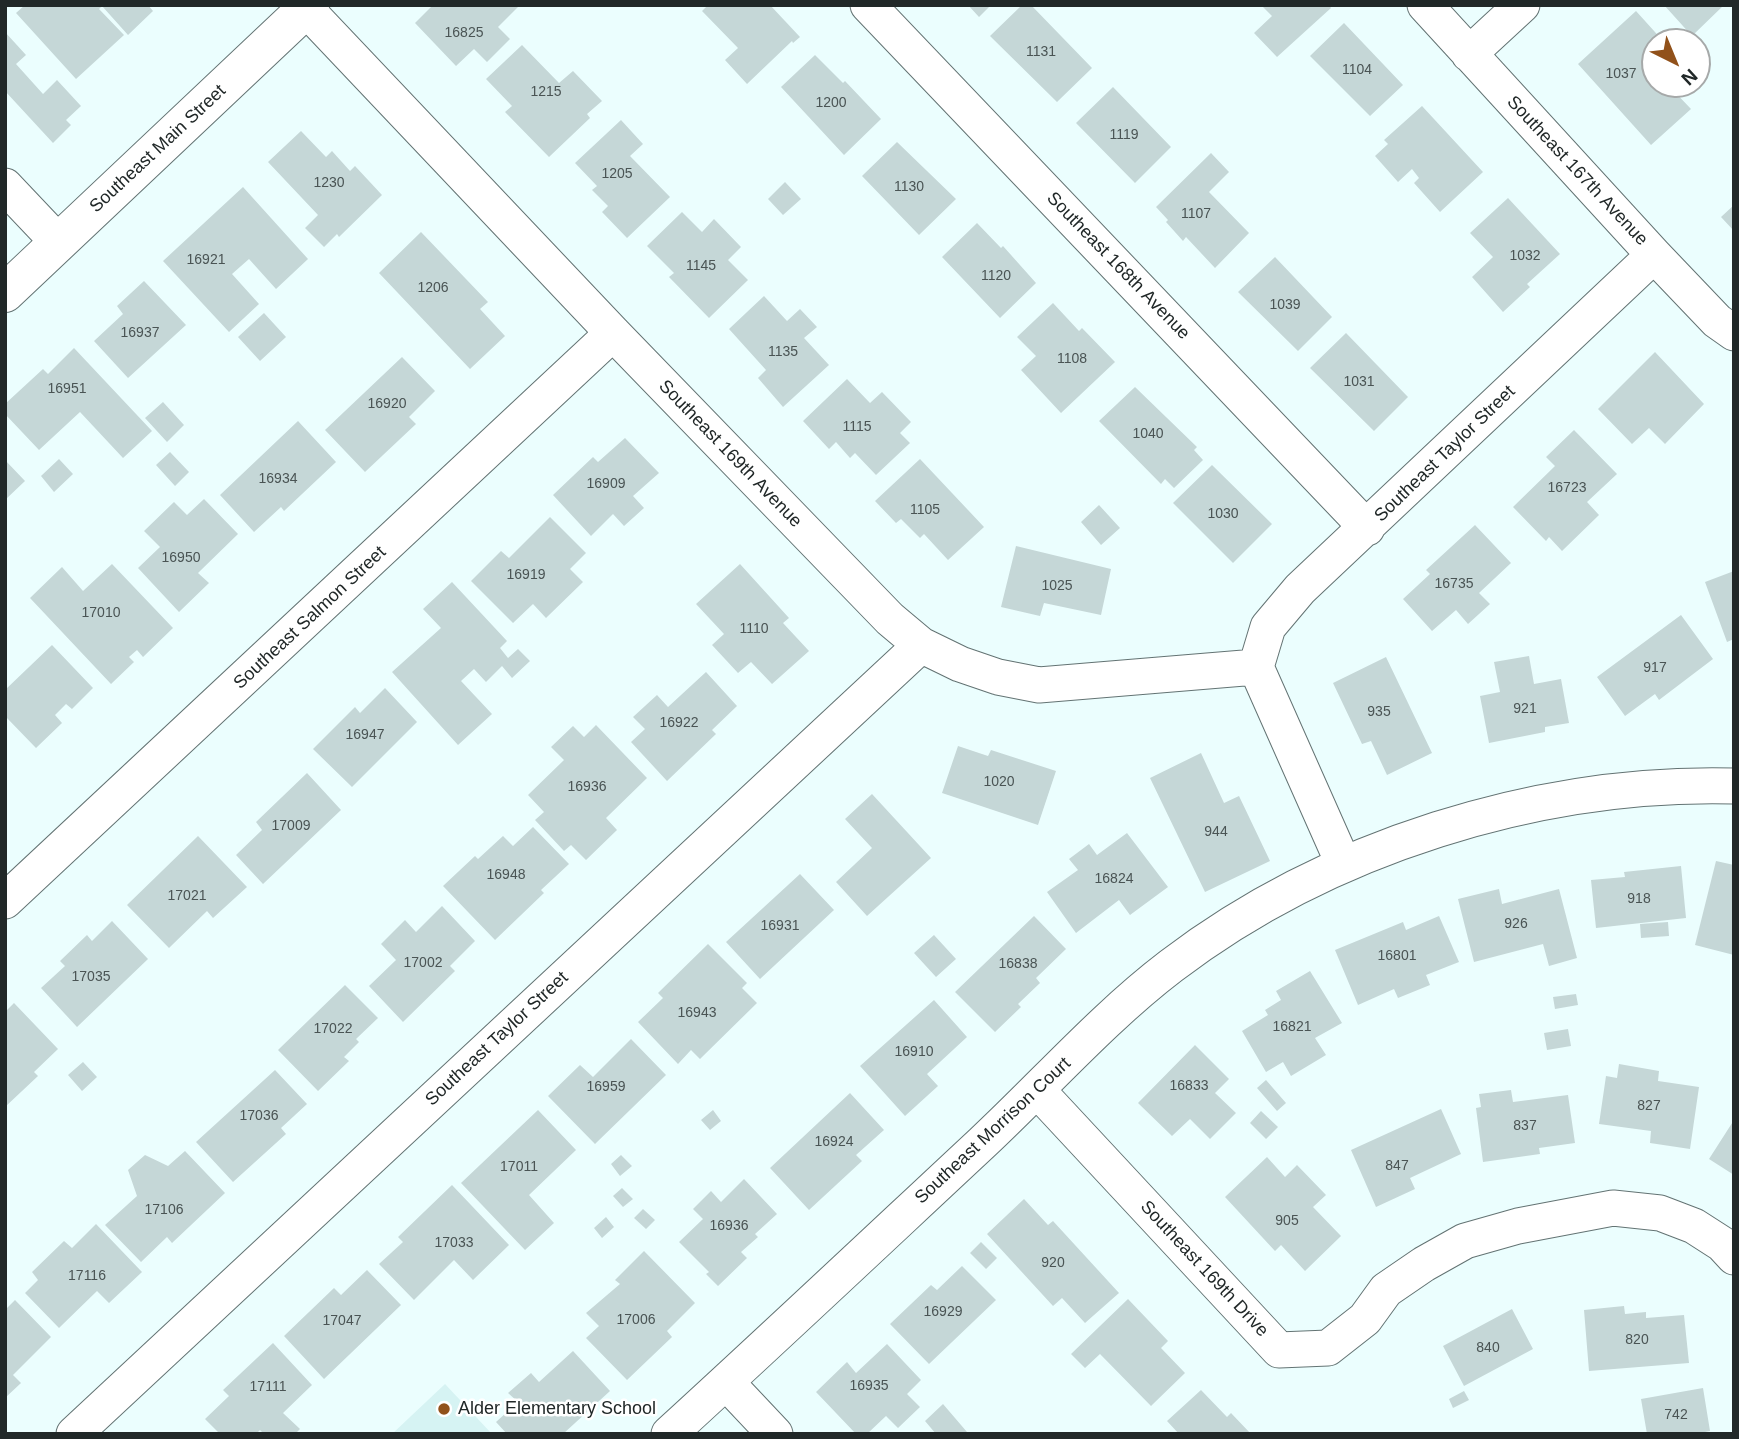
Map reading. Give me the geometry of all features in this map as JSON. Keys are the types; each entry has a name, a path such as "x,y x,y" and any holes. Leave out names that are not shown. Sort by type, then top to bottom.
{"street":[{"name":"Southeast 168th Avenue","path":"868,5 1367,527"},
{"name":"Southeast 167th Avenue","path":"1425,5 1654,255 1717,321 1734,333"},
{"path":"1469,54 1522,5"},
{"name":"Southeast Main Street","path":"5,293 308,7"},
{"name":"Southeast 169th Avenue","path":"308,7 613,333 890,619 921,645 960,664 998,677 1038,685 1256,667"},
{"path":"5,186 58,242"},
{"name":"Southeast Taylor Street","path":"1256,667 1268,627 1300,590 1654,255"},
{"name":"Southeast Salmon Street","path":"5,901 613,333"},
{"name":"Southeast Taylor Street","path":"74,1434 921,645"},
{"path":"1256,667 1343,863 1472,820 1548,801 1615,790 1688,785 1734,786"},
{"name":"Southeast Morrison Court","path":"669,1434 1038,1091 1119,1010 1171,966 1287,892 1343,863"},
{"name":"Southeast 169th Drive","path":"1038,1091 1279,1350 1328,1348 1365,1319 1386,1290 1424,1264 1465,1241 1517,1226 1612,1208 1660,1213 1694,1226 1722,1244 1734,1257"},
{"path":"726,1382 775,1434"}],"shaded area":[{"name":"Alder Elementary School","path":"445,1384 492,1434 392,1434"}],"building":[{"path":"25,5 148,5 153,11 128,35 102,6 99,9 124,35 76,79 16,13"},
{"path":"433,5 520,5 498,27 510,39 487,62 474,49 456,66 415,23"},
{"path":"708,5 770,5 800,37 793,43 792,41 747,84 725,60 738,48 702,11"},
{"path":"968,5 991,5 979,17"},
{"path":"1022,5 1031,5 1092,68 1057,102 990,36"},
{"path":"1261,5 1329,5 1331,8 1277,57 1254,33 1272,16"},
{"path":"1664,5 1724,5 1700,28 1685,28"},
{"path":"1636,11 1651,28 1641,28 1641,98 1681,98 1691,109 1651,145 1578,64"},
{"path":"1344,23 1403,85 1370,116 1310,56"},
{"path":"5,32 26,55 16,64 43,94 57,80 81,106 66,120 71,125 53,143 5,91"},
{"path":"522,45 559,83 573,71 602,101 587,114 590,118 549,157 505,112 512,106 486,79"},
{"path":"815,55 843,83 845,81 881,119 844,155 781,87"},
{"path":"1113,87 1171,147 1135,183 1076,123"},
{"path":"1422,106 1483,172 1440,212 1414,183 1419,178 1412,169 1398,182 1375,156 1388,144 1384,140"},
{"path":"621,120 643,144 630,156 670,197 627,238 602,212 608,206 592,190 597,186 575,163"},
{"path":"301,131 326,157 332,151 350,171 355,166 382,195 339,237 337,234 324,247 305,228 318,215 268,162"},
{"path":"897,142 956,199 919,235 862,176"},
{"path":"1211,153 1229,172 1209,192 1249,233 1215,268 1186,237 1183,241 1156,207"},
{"path":"785,182 801,199 783,215 768,199"},
{"path":"243,187 308,259 276,289 249,259 232,274 259,304 229,332 163,261"},
{"path":"1508,198 1560,254 1527,284 1530,287 1503,312 1472,277 1493,257 1470,233"},
{"path":"1734,205 1734,231 1721,217"},
{"path":"682,212 702,232 714,219 741,247 728,260 748,280 709,318 669,277 674,273 647,246"},
{"path":"977,223 1001,248 1003,246 1036,283 1000,318 942,257"},
{"path":"421,232 488,302 480,309 505,336 470,369 379,273"},
{"path":"1275,257 1332,317 1298,351 1238,292"},
{"path":"144,281 186,325 128,378 94,341 123,314 117,306"},
{"path":"764,296 787,321 800,309 817,327 804,338 829,365 783,407 758,378 766,370 729,329"},
{"path":"1053,303 1079,331 1082,328 1115,362 1061,413 1021,370 1036,356 1017,337"},
{"path":"264,313 286,337 260,361 238,337"},
{"path":"1346,333 1408,397 1374,431 1310,368"},
{"path":"74,348 152,431 123,458 80,412 39,450 5,414 5,404 43,369 48,374"},
{"path":"1655,352 1704,404 1665,444 1649,428 1632,444 1598,409"},
{"path":"402,357 435,391 409,417 416,424 365,472 325,430"},
{"path":"847,379 870,403 882,392 911,422 900,433 910,443 876,475 855,453 850,458 836,442 829,449 803,421"},
{"path":"1135,387 1197,447 1194,450 1203,460 1174,488 1165,479 1161,484 1099,421"},
{"path":"163,402 184,425 167,442 145,418"},
{"path":"298,421 336,462 284,511 281,507 254,532 220,495"},
{"path":"1574,430 1617,474 1587,502 1599,515 1562,551 1549,537 1546,541 1513,507 1555,466 1546,457"},
{"path":"625,438 659,473 633,496 644,508 624,526 613,514 591,536 553,495 593,457 598,462"},
{"path":"170,452 189,472 175,486 156,465"},
{"path":"59,459 73,474 54,492 41,476"},
{"path":"920,459 984,527 948,560 924,534 920,538 901,519 896,523 875,501"},
{"path":"5,460 25,481 5,500"},
{"path":"1212,465 1272,524 1233,563 1173,503"},
{"path":"204,499 238,534 198,573 209,583 179,612 138,568 160,547 144,531 174,502 187,515"},
{"path":"1099,505 1120,528 1101,545 1081,522"},
{"path":"550,517 586,553 570,569 583,582 546,618 533,604 513,623 471,581 501,551 509,558"},
{"path":"1475,525 1511,563 1479,593 1490,604 1468,624 1456,610 1432,631 1403,599 1430,574 1426,570"},
{"path":"1016,546 1111,569 1101,615 1044,603 1040,616 1001,607"},
{"path":"112,564 173,628 143,657 137,650 129,657 134,662 111,684 30,598 62,567 83,591"},
{"path":"740,564 789,618 783,623 809,651 772,684 751,662 738,673 712,645 724,634 696,604"},
{"path":"1734,571 1734,639 1727,642 1705,582"},
{"path":"452,582 507,641 500,648 508,658 518,649 530,661 512,678 502,666 486,682 474,669 461,681 492,714 458,745 392,672 441,628 423,609"},
{"path":"1681,615 1713,659 1659,700 1655,694 1625,716 1597,677"},
{"path":"52,645 93,688 72,709 66,704 55,715 62,723 36,748 5,716 5,690"},
{"path":"1529,656 1534,684 1561,679 1569,723 1545,727 1545,732 1489,743 1480,696 1500,692 1494,662"},
{"path":"1386,657 1432,753 1387,775 1371,741 1362,744 1333,683"},
{"path":"706,672 737,706 712,730 716,734 667,781 631,742 645,729 633,717 657,695 668,707"},
{"path":"385,688 417,722 352,787 313,749 355,707 360,713"},
{"path":"596,725 647,778 606,818 617,830 586,860 571,845 564,851 535,820 544,812 528,795 564,760 551,747 573,726 584,737"},
{"path":"958,746 988,756 991,750 1056,771 1038,825 942,793"},
{"path":"1201,753 1224,803 1239,796 1270,861 1205,892 1150,778"},
{"path":"307,773 341,810 263,884 236,855 262,830 256,822"},
{"path":"872,794 931,858 867,916 836,882 872,848 845,819"},
{"path":"533,827 569,864 541,890 544,893 495,940 443,886 475,856 478,859 503,836 513,846"},
{"path":"1127,833 1168,887 1130,915 1119,900 1076,933 1047,892 1078,870 1069,859 1089,844 1097,855"},
{"path":"198,836 247,887 213,918 207,911 169,948 127,905"},
{"path":"1716,861 1734,865 1734,955 1695,945"},
{"path":"1681,866 1686,918 1596,928 1591,880 1625,877 1624,872"},
{"path":"800,874 834,910 760,979 726,942"},
{"path":"1499,889 1502,904 1559,889 1577,958 1549,966 1543,944 1474,962 1458,899"},
{"path":"442,906 475,941 450,966 455,971 403,1022 369,986 396,960 381,944 405,920 416,932"},
{"path":"1034,916 1066,949 1036,978 1040,983 1018,1004 1021,1007 995,1032 955,992"},
{"path":"1439,916 1459,962 1426,975 1430,985 1398,998 1394,989 1358,1005 1335,950 1403,922 1406,930"},
{"path":"112,921 148,959 77,1027 41,988 65,966 60,961 87,935 92,941"},
{"path":"1668,922 1669,936 1641,938 1640,924"},
{"path":"934,935 956,959 936,977 914,953"},
{"path":"708,944 747,983 742,988 757,1003 700,1059 691,1050 678,1064 638,1022 663,998 658,993"},
{"path":"1310,971 1342,1023 1315,1038 1326,1055 1291,1076 1283,1062 1266,1072 1242,1031 1268,1015 1265,1010 1281,1000 1276,991"},
{"path":"345,985 378,1018 356,1039 359,1042 344,1057 349,1061 318,1091 278,1050"},
{"path":"1576,994 1578,1005 1555,1009 1553,997"},
{"path":"934,1000 967,1037 927,1074 938,1086 905,1116 860,1066"},
{"path":"14,1003 58,1049 34,1072 38,1076 5,1107 5,1012"},
{"path":"1568,1029 1571,1046 1547,1050 1544,1033"},
{"path":"631,1039 666,1075 595,1144 548,1096 580,1065 593,1077"},
{"path":"1195,1045 1229,1079 1215,1093 1236,1113 1210,1139 1190,1119 1172,1136 1138,1103"},
{"path":"83,1062 97,1077 82,1091 68,1075"},
{"path":"1619,1064 1659,1071 1658,1081 1699,1087 1690,1149 1650,1143 1651,1131 1599,1124 1606,1076 1617,1078"},
{"path":"275,1070 307,1104 281,1128 286,1134 233,1182 196,1142"},
{"path":"1266,1080 1286,1103 1277,1111 1257,1088"},
{"path":"1511,1090 1513,1102 1568,1095 1575,1143 1539,1148 1540,1154 1483,1162 1476,1108 1481,1107 1479,1094"},
{"path":"850,1093 884,1130 856,1155 862,1161 809,1210 770,1168"},
{"path":"1441,1109 1461,1154 1410,1178 1415,1189 1376,1207 1351,1150"},
{"path":"538,1110 576,1150 529,1195 554,1223 525,1250 461,1183"},
{"path":"713,1110 721,1121 710,1130 701,1120"},
{"path":"1261,1111 1278,1127 1266,1139 1250,1123"},
{"path":"1734,1120 1734,1175 1709,1159"},
{"path":"185,1151 225,1193 172,1243 167,1237 141,1262 105,1225 137,1196 128,1170 145,1155 168,1166"},
{"path":"621,1155 632,1166 620,1176 611,1164"},
{"path":"1267,1157 1285,1177 1297,1165 1326,1195 1313,1207 1341,1236 1305,1271 1281,1245 1275,1251 1225,1197"},
{"path":"744,1179 777,1214 755,1234 758,1237 741,1252 747,1258 718,1286 706,1274 709,1272 679,1242 703,1219 693,1209 711,1191 721,1202"},
{"path":"452,1185 509,1245 473,1280 454,1260 414,1300 379,1264 403,1242 398,1237"},
{"path":"622,1188 633,1199 623,1207 613,1196"},
{"path":"1024,1199 1048,1225 1053,1221 1119,1293 1085,1323 1062,1298 1053,1306 987,1234"},
{"path":"643,1209 655,1220 646,1229 634,1218"},
{"path":"606,1217 614,1227 602,1238 594,1228"},
{"path":"96,1224 142,1272 109,1303 97,1291 59,1328 25,1293 38,1280 32,1272 64,1241 72,1248"},
{"path":"981,1242 997,1258 986,1269 970,1253"},
{"path":"644,1251 695,1303 667,1331 672,1337 627,1380 586,1338 599,1326 586,1313 620,1284 615,1280"},
{"path":"962,1266 996,1300 929,1364 890,1324 931,1285 937,1290"},
{"path":"367,1270 401,1305 324,1379 284,1336 334,1288 341,1295"},
{"path":"1128,1299 1168,1341 1161,1348 1185,1373 1151,1406 1100,1354 1085,1368 1071,1354"},
{"path":"15,1300 51,1337 13,1375 21,1383 5,1398 5,1310"},
{"path":"1624,1306 1625,1314 1646,1312 1646,1318 1684,1315 1689,1363 1589,1371 1584,1310"},
{"path":"1512,1309 1533,1349 1464,1386 1443,1346"},
{"path":"273,1343 312,1385 283,1413 300,1429 295,1434 264,1434 260,1430 256,1434 220,1434 205,1419 229,1396 223,1390"},
{"path":"887,1344 921,1380 907,1394 920,1407 898,1428 886,1416 867,1434 856,1434 816,1392 847,1362 856,1373"},
{"path":"573,1351 610,1391 563,1434 507,1434 496,1422 518,1402 508,1393 531,1373 539,1382"},
{"path":"1703,1388 1710,1431 1695,1434 1647,1434 1641,1399"},
{"path":"1201,1390 1227,1417 1231,1413 1251,1434 1179,1434 1167,1421"},
{"path":"1464,1391 1469,1400 1453,1408 1449,1399"},
{"path":"943,1404 967,1432 965,1434 936,1434 925,1421"}],"place":[{"name":"Alder Elementary School","path":"444,1409"}]}
